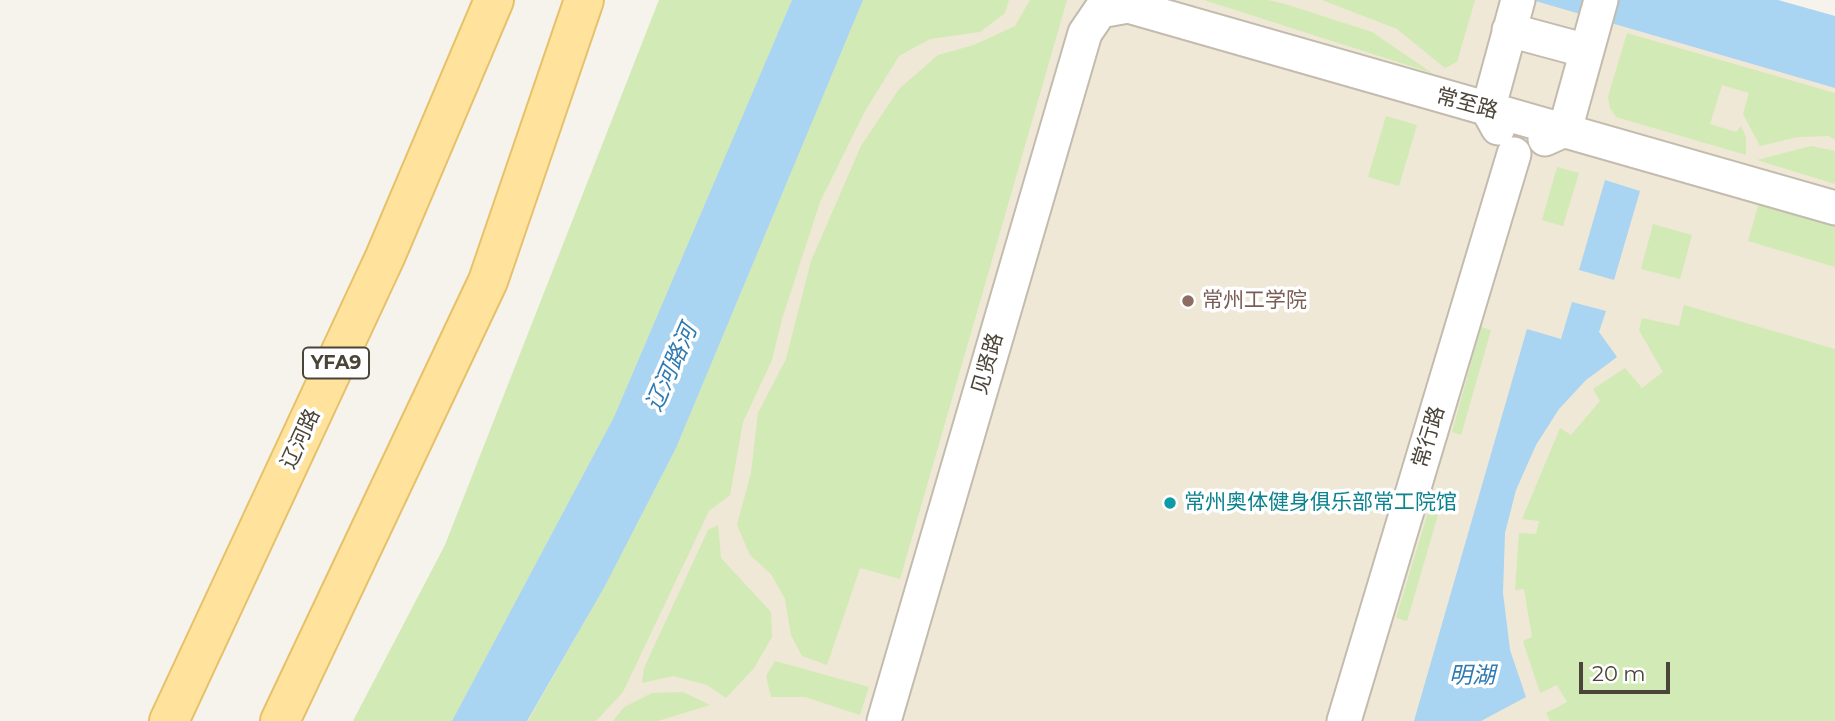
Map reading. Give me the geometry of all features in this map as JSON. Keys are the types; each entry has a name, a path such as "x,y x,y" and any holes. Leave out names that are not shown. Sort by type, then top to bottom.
{"main road":[{"name":"辽河路","path":"169,721 385,257 494,0"},
{"path":"280,721 488,281 584,0"}],"lane":[{"name":"常至路","path":"1100,11 1128,6 1835,208"},
{"name":"见贤路","path":"884,721 1085,33 1100,11"},
{"path":"1514,13 1594,25 1565,130 1514,154 1488,110 1514,13"},
{"name":"常行路","path":"1344,721 1514,154"}],"shaded area":[{"name":"常州工学院","path":"659,0 1645,0 1835,57 1835,721 353,721 445,545"}],"green space":[{"path":"659,0 792,0 614,417 452,721 353,721 445,545"},
{"path":"863,0 1009,0 1005,13 980,32 930,39 899,56 865,111 820,202 782,319 772,360 743,422 730,495 709,511 623,692 596,721 528,721 605,586 676,448"},
{"path":"1030,0 1067,0 900,579 860,568 827,665 802,656 791,635 785,599 771,574 750,555 737,525 751,473 758,413 786,359 811,261 861,146 899,89 938,55 974,45 1015,26"},
{"path":"1204,0 1268,0 1285,4 1372,32 1432,73"},
{"path":"1322,0 1475,0 1457,62 1445,68 1397,29"},
{"path":"1627,33 1835,93 1835,140 1829,136 1798,137 1760,146 1743,114 1749,93 1722,85 1710,124 1736,132 1741,126 1746,137 1746,155 1616,117 1610,108 1608,97"},
{"path":"1386,116 1417,125 1399,186 1368,177"},
{"path":"1811,146 1835,151 1835,184 1757,160"},
{"path":"1557,167 1579,173 1563,226 1542,220"},
{"path":"1759,203 1835,226 1835,267 1748,241"},
{"path":"1653,224 1692,235 1680,279 1641,269"},
{"path":"1684,305 1835,349 1835,721 1550,721 1546,713 1567,702 1557,685 1540,693 1523,641 1532,637 1524,589 1515,590 1519,533 1536,534 1539,521 1522,519 1560,428 1571,435 1600,401 1593,389 1625,368 1642,388 1663,372 1639,330 1642,318 1679,326"},
{"path":"1481,327 1491,330 1461,435 1452,432"},
{"path":"1428,512 1438,515 1407,621 1396,618"},
{"path":"718,525 721,558 771,612 772,637 754,668 726,698 707,685 673,676 642,683 644,668 708,530"},
{"path":"775,661 869,687 860,715 805,697 771,697 766,676"},
{"path":"683,692 710,705 658,721 613,721 624,707 652,693"}],"water":[{"name":"辽河路河","path":"792,0 863,0 676,448 605,586 527,721 452,721 614,417"},
{"path":"1532,0 1778,0 1835,16 1835,88"},
{"path":"1605,180 1640,191 1614,280 1579,270"},
{"name":"明湖","path":"1572,302 1606,311 1599,332 1617,357 1586,380 1559,409 1536,445 1516,490 1505,533 1503,593 1510,650 1526,697 1481,721 1414,721 1527,329 1561,339"}],"place":[{"name":"常州工学院","path":"1188,301"},
{"name":"常州奥体健身俱乐部常工院馆","path":"1170,503"}]}
